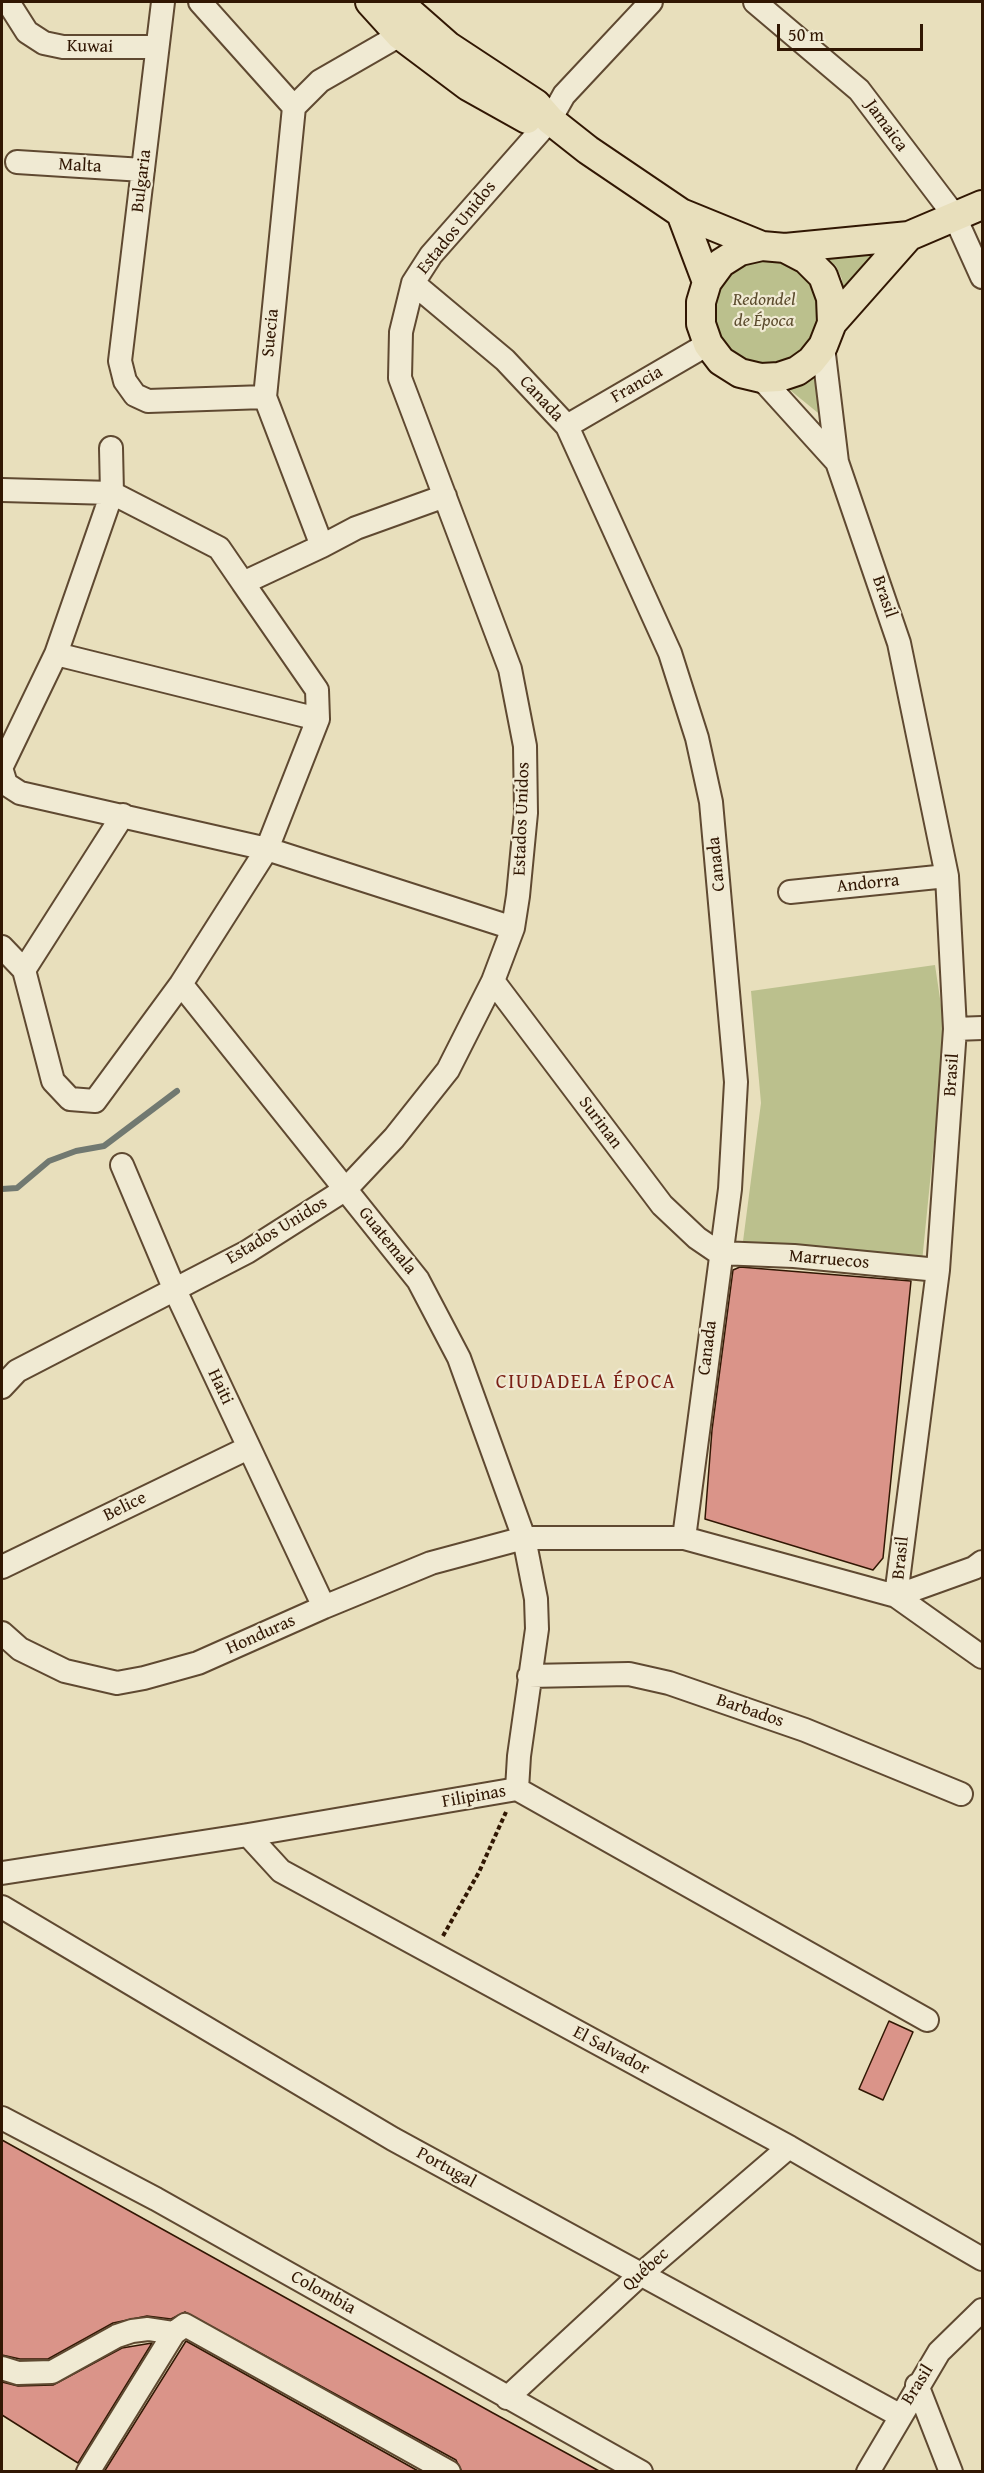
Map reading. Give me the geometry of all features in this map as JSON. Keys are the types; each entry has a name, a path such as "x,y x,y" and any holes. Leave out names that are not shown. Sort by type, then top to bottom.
{"main road":[{"path":"370,2 400,35 468,86 527,119 550,120"},
{"path":"398,2 448,46 536,104 550,120 588,150 681,213 806,259 823,276 831,298 827,334"},
{"path":"909,236 827,334 812,361 796,371 779,377 761,378 740,373 721,361 708,344 701,324 701,302 707,282 721,263 740,251 909,236 982,205"},
{"path":"681,213 707,282"}],"street":[{"name":"Kuwai","path":"8,2 27,32 44,43 63,47 158,47"},
{"name":"Bulgaria","path":"163,2 120,361 125,381 135,395 148,401 265,397"},
{"path":"200,2 294,107 320,81 400,35"},
{"name":"Estados Unidos","path":"2,1387 17,1371 247,1252 346,1189 394,1138 448,1070 493,981 513,928 526,813 525,746 510,669 400,378 401,332 413,283 431,255 550,120 564,95 651,2"},
{"name":"Jamaica","path":"755,2 859,90 954,215 982,277"},
{"name":"Suecia","path":"294,107 265,397 322,546"},
{"name":"Malta","path":"17,162 143,170"},
{"name":"Canada","path":"413,283 505,360 567,426 670,653 698,738 711,802 736,1082 730,1189 719,1252 684,1538"},
{"name":"Brasil","path":"827,334 837,462 899,643 947,876 955,1029 938,1270 896,1596 982,1657"},
{"name":"Francia","path":"567,426 708,344"},
{"name":"Brasil","path":"761,378 837,462"},
{"path":"2,766 56,654 112,494 111,448"},
{"path":"2,490 112,494 219,548 317,690 318,719 267,849 181,984 95,1101 70,1099 53,1081 24,970 2,947"},
{"path":"243,583 356,528 445,496"},
{"path":"56,654 318,719"},
{"path":"2,771 6,784 20,793 267,849 513,928"},
{"path":"24,970 123,815"},
{"name":"Andorra","path":"790,892 947,876"},
{"name":"Surinan","path":"493,981 662,1206 697,1238 719,1252"},
{"name":"Guatemala","path":"181,984 418,1280 459,1358 525,1538 536,1599 537,1629 529,1676 517,1789"},
{"path":"955,1029 982,1028"},
{"name":"Haiti","path":"122,1165 174,1288 324,1606"},
{"name":"Marruecos","path":"719,1252 794,1256 938,1270"},
{"name":"Belice","path":"2,1567 248,1448"},
{"name":"Honduras","path":"2,1633 20,1649 65,1671 117,1683 198,1663 324,1606 431,1563 525,1538 684,1538 896,1596"},
{"path":"896,1596 974,1568 982,1562"},
{"name":"Barbados","path":"529,1676 629,1674 669,1683 805,1730 961,1794"},
{"name":"Filipinas","path":"7,1866 248,1835 517,1789 927,2020"},
{"name":"El Salvador","path":"248,1835 281,1871 789,2147 982,2259"},
{"name":"Portugal","path":"2,1908 393,2139 899,2415"},
{"name":"Colombia","path":"2,2118 166,2204 642,2472"},
{"name":"Québec","path":"507,2398 640,2275 789,2147"},
{"name":"Brasil","path":"868,2472 899,2415 939,2352 982,2310"},
{"path":"88,2472 180,2326 192,2327 449,2472"},
{"path":"2,2368 18,2373 52,2372 117,2336 132,2331 148,2329 174,2333"},
{"path":"918,2385 951,2472"}],"path":[{"path":"433,1955 479,1872 517,1789"}],"green space":[{"path":"880,248 843,298 842,279 836,266 819,252"},
{"name":"Redondel de Época","path":"765,259 785,263 802,274 813,291 817,311 813,331 802,348 785,359 765,363 745,359 728,348 717,331 713,311 717,291 728,274 745,263"},
{"path":"820,365 823,417 785,386"},
{"path":"935,965 945,1032 922,1262 742,1249 761,1103 751,991"}],"building":[{"path":"740,1267 911,1281 883,1558 873,1570 705,1519 712,1430 733,1270"},
{"path":"889,2021 913,2032 883,2100 859,2089"},
{"path":"2,2140 601,2472 462,2472 456,2460 185,2312 171,2319 147,2316 113,2323 48,2359 20,2359 2,2355"},
{"path":"186,2341 420,2472 104,2472"},
{"path":"152,2343 78,2463 2,2415 2,2382 18,2386 53,2385 122,2348"}],"waterway":[{"path":"2,1189 17,1188 49,1161 76,1151 104,1146 177,1091"}],"district":[{"name":"CIUDADELA ÉPOCA","path":"586,1383"}]}
